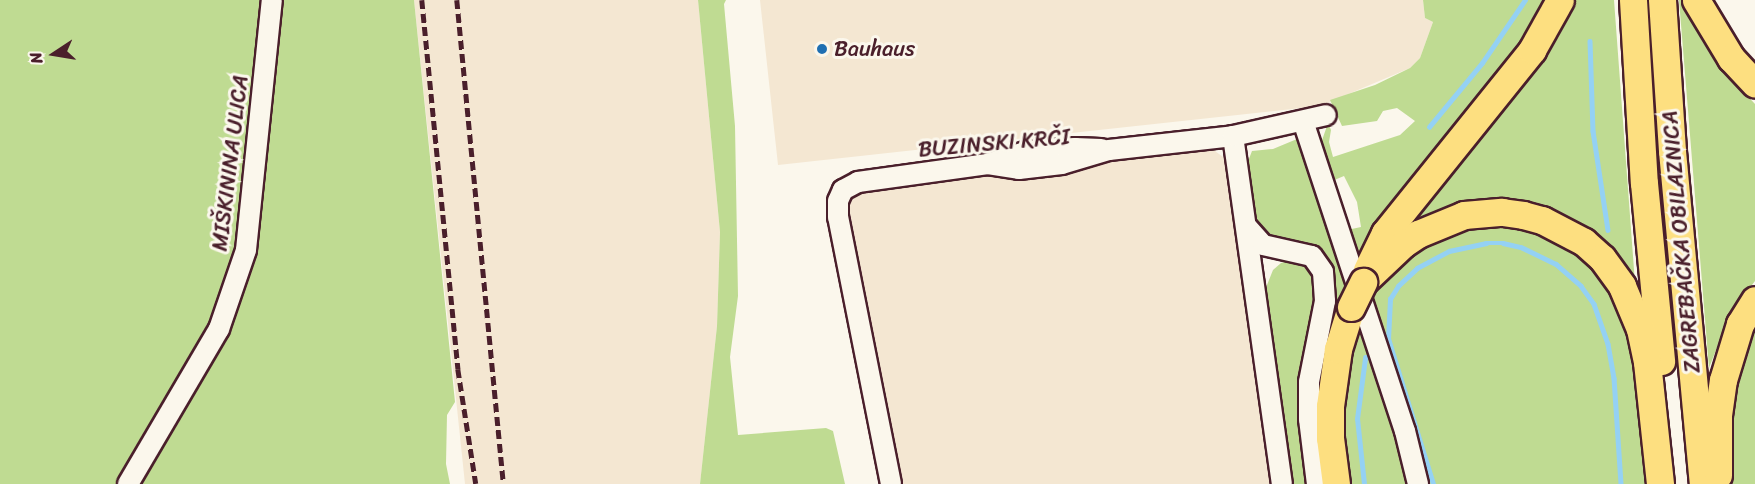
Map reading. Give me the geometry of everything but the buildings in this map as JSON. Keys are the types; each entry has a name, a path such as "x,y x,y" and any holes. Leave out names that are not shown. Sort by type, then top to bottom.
{"highway":[{"path":"1336,484 1331,447 1330,406 1338,349 1351,307 1385,233 1526,58 1560,0"},
{"name":"ZAGREBAČKA OBILAZNICA","path":"1632,0 1644,183 1672,484"},
{"name":"ZAGREBAČKA OBILAZNICA","path":"1662,0 1672,151 1703,484"},
{"path":"1696,0 1725,50 1755,84"},
{"path":"1363,282 1403,244 1418,234 1441,222 1464,215 1492,212 1523,215 1542,220 1584,242 1602,258 1622,286 1640,329 1647,362 1660,484"},
{"path":"1718,484 1718,415 1723,380 1740,324 1755,300"}],"street":[{"name":"MIŠKININA ULICA","path":"128,484 219,329 246,250 272,0"},
{"name":"BUZINSKI KRČI","path":"891,484 838,217 838,201 843,190 858,182 988,164 1019,169 1062,164 1109,150 1233,136 1326,115"},
{"path":"1303,121 1408,441 1418,484"},
{"path":"1233,136 1282,484"},
{"path":"1247,227 1256,240 1263,245 1305,252 1318,261 1325,284 1325,301 1309,382 1309,419 1317,484"},
{"path":"1256,289 1268,264 1287,250"}],"shaded area":[{"path":"414,0 698,0 720,232 717,326 700,484 465,484"},
{"path":"760,0 1423,0 1425,18 1433,22 1420,58 1410,68 1320,106 778,165"},
{"path":"1198,149 1215,151 1227,160 1273,484 899,484 844,204 849,197 856,191"}],"green space":[{"path":"0,0 414,0 455,402 447,415 446,464 450,484 136,484 168,439 154,431 117,484 0,484"},
{"path":"698,0 726,0 724,4 735,126 738,296 730,357 738,435 826,428 833,431 845,484 700,484 717,326 720,232"},
{"path":"1423,0 1552,0 1359,262 1347,230 1361,227 1357,202 1344,176 1332,181 1319,149 1328,123 1331,130 1329,142 1333,157 1400,135 1415,121 1397,108 1383,111 1377,121 1342,126 1330,100 1375,85 1410,68 1420,58 1433,22 1425,18"},
{"path":"1574,0 1614,0 1635,283 1600,242 1456,205 1433,212 1405,227 1446,175 1517,94 1563,24"},
{"path":"1679,0 1682,0 1702,41 1719,66 1755,104 1755,281 1730,314 1709,368"},
{"path":"1297,139 1306,157 1347,291 1319,454 1319,252 1306,245 1285,242 1265,235 1256,225 1247,164 1252,151 1273,149"},
{"path":"1520,221 1596,263 1629,321 1652,484 1426,484 1368,296 1399,255 1442,227"},
{"path":"1292,260 1302,263 1311,270 1317,289 1310,484 1292,484 1265,290 1273,270 1281,263"},
{"path":"1755,312 1755,484 1726,484 1725,409"},
{"path":"1358,319 1412,484 1347,484 1341,397"}],"waterway":[{"path":"1429,127 1482,63 1525,0"},
{"path":"1590,41 1593,131 1608,230"},
{"path":"1433,484 1388,339 1390,299 1398,286 1417,268 1449,251 1486,243 1503,243 1521,247 1556,264 1581,286 1594,304 1608,344 1614,378 1621,484"},
{"path":"1364,484 1357,419 1365,358"}],"railway":[{"path":"422,0 458,369 476,484"},
{"path":"457,0 504,484"}],"place":[{"name":"Bauhaus","path":"822,49"}]}
